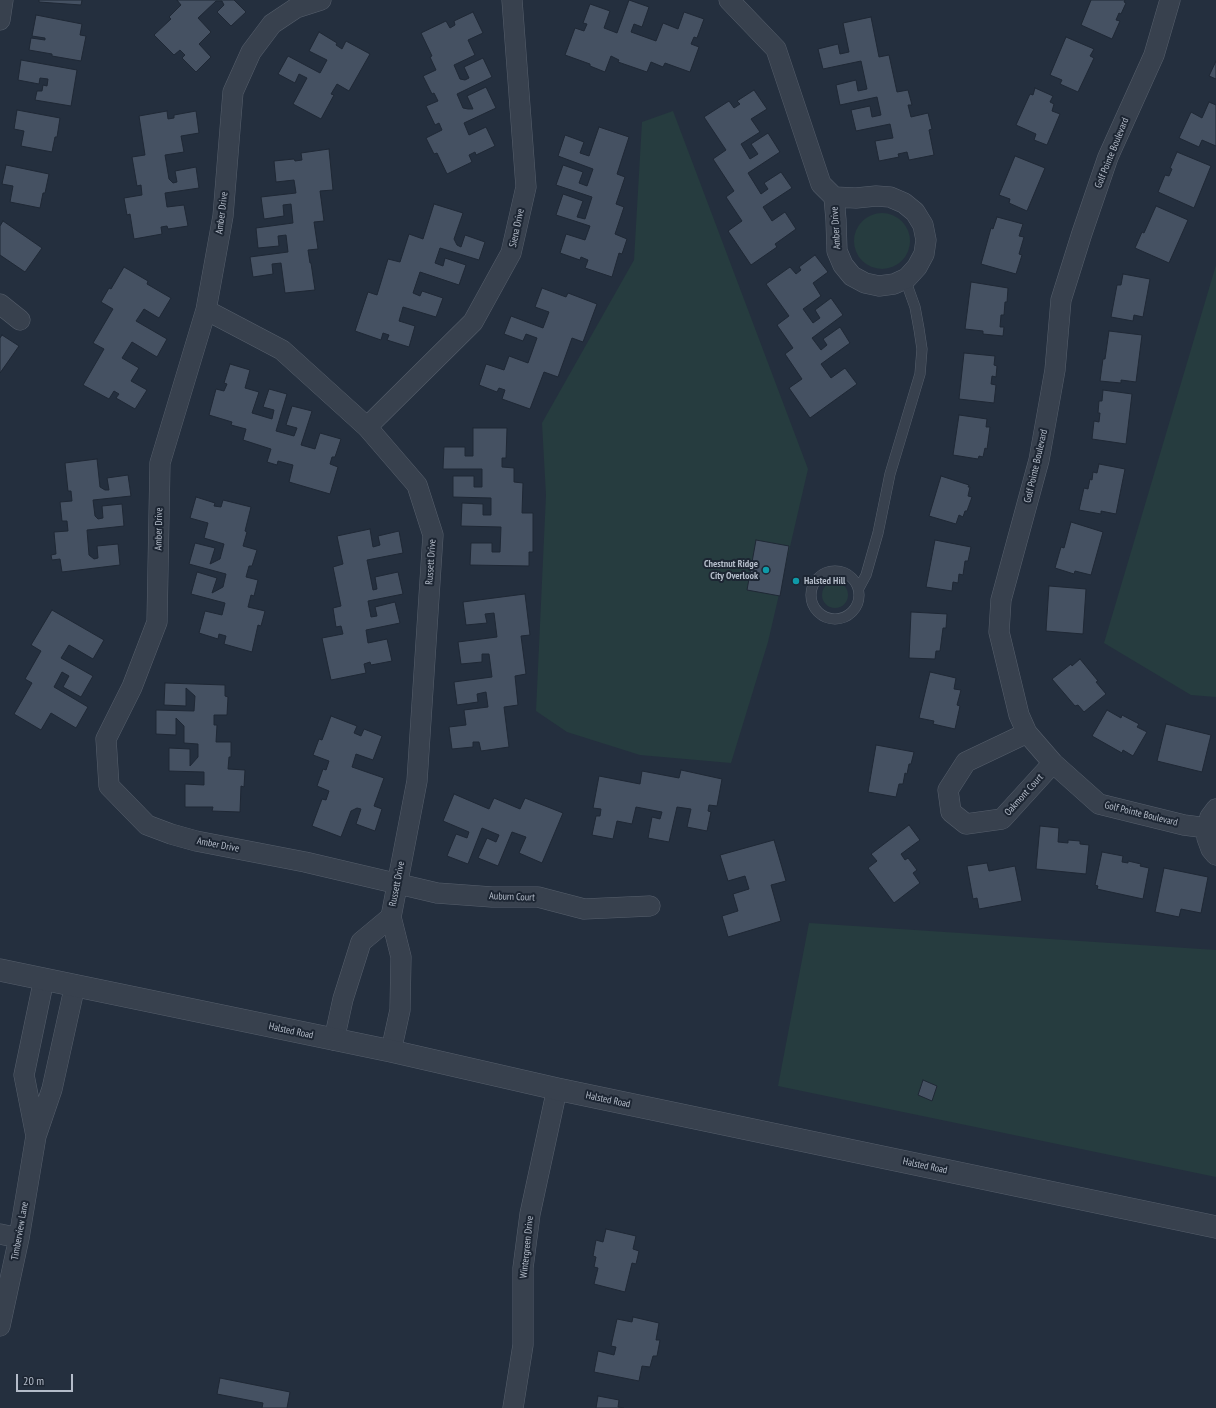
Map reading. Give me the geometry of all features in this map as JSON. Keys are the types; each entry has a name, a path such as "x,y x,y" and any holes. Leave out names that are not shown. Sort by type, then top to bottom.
{"street":[{"path":"0,20 3,0"},
{"name":"Amber Drive","path":"321,0 296,8 272,24 252,52 233,92 222,216 206,310 160,463 157,622 132,687 106,739 109,786 147,825 171,834 305,862 398,884"},
{"name":"Siena Drive","path":"367,427 473,322 511,253 526,187 512,0"},
{"name":"Amber Drive","path":"729,0 776,49 821,184 834,197 837,251 842,265 852,276 865,283 879,286 894,284 905,279 917,267 924,254 926,240 923,225 916,212 904,203 890,197 834,197"},
{"name":"Golf Pointe Boulevard","path":"1170,0 1154,55 1108,157 1061,300 1055,370 1039,460 1002,600 999,632 1018,715 1027,734 1053,763 1099,804 1184,825 1207,828"},
{"path":"0,304 20,320"},
{"name":"Russett Drive","path":"206,310 282,350 367,427 417,485 433,534 417,781 391,917 401,957 400,1010 391,1052"},
{"name":"Oakmont Court","path":"1027,734 966,762 948,790 951,812 966,824 1002,819 1053,763"},
{"path":"1216,809 1210,817 1207,828 1207,838 1211,849 1216,855"},
{"name":"Auburn Court","path":"398,884 437,893 492,897 538,897 584,909 650,906"},
{"name":"Russett Drive","path":"334,1040 343,999 361,942 391,917"},
{"name":"Halsted Road","path":"0,970 391,1052 557,1089 1216,1227"},
{"name":"Timberview Lane","path":"36,1136 24,1075 44,979"},
{"name":"Timberview Lane","path":"0,1326 19,1238 36,1136 52,1089 74,985"},
{"name":"Wintergreen Drive","path":"513,1408 523,1345 523,1268 530,1214 557,1089"},
{"path":"0,1234 19,1238"}],"lane":[{"path":"859,588 856,582 845,573 837,571 829,572 821,575 815,581 811,597 813,605 817,612 830,619 838,619 852,613 859,600 859,588 866,575 878,533 890,474 920,374 922,349 919,329 915,307 905,279"}],"green space":[{"path":"673,111 808,469 768,642 731,763 640,755 567,732 536,711 546,495 542,423 634,260 642,122"},
{"path":"882,213 893,215 902,221 908,230 910,241 908,252 902,261 893,267 882,269 871,267 862,261 856,252 854,241 856,230 862,221 871,215"},
{"path":"1216,265 1216,697 1191,695 1104,643"},
{"path":"835,582 844,586 848,595 844,604 835,608 826,604 822,595 826,586"},
{"path":"809,923 1216,950 1216,1177 778,1086"}],"building":[{"path":"39,0 82,0 81,5 39,2"},
{"path":"177,0 234,0 246,12 231,26 217,12 224,5 222,1 216,1 198,18 211,32 199,44 211,57 196,72 182,58 185,55 180,50 174,55 154,35 171,19 169,17 181,5"},
{"path":"629,0 649,7 642,27 634,24 631,32 656,41 663,23 678,29 684,12 704,19 697,38 694,37 691,44 699,47 690,72 665,63 663,67 651,62 647,72 618,62 619,60 611,56 605,72 590,66 590,64 565,55 575,28 584,31 587,24 583,23 590,4 610,11 604,28 617,33"},
{"path":"1091,0 1125,0 1124,2 1126,3 1121,14 1119,13 1116,20 1120,21 1112,39 1081,25"},
{"path":"473,12 483,33 468,40 475,55 454,65 460,79 465,80 469,78 464,67 483,58 492,77 457,94 463,108 473,109 467,96 486,87 496,108 464,123 469,135 486,127 495,146 476,155 475,152 469,155 472,162 447,174 437,153 434,154 426,138 442,130 439,123 435,125 426,106 438,101 434,93 432,94 423,76 436,70 430,57 432,56 421,33 446,21 450,28 455,25 454,21"},
{"path":"36,15 82,24 80,35 86,36 81,61 29,50 31,38 45,40 45,38 32,36"},
{"path":"871,17 879,57 889,55 897,92 908,90 912,105 908,105 911,117 928,113 932,129 929,130 934,155 909,160 907,152 898,154 899,157 879,161 875,141 893,138 890,124 856,131 851,110 870,106 872,117 881,115 877,97 840,105 836,85 856,80 858,91 867,89 861,61 823,69 818,49 838,44 840,54 849,52 843,23"},
{"path":"319,32 337,43 336,45 342,49 346,41 370,54 349,91 337,84 331,94 334,95 321,119 293,104 307,78 299,74 295,83 278,74 288,56 320,73 327,60 309,51"},
{"path":"1066,37 1094,49 1090,56 1094,58 1078,92 1060,84 1062,80 1050,75"},
{"path":"21,60 77,70 71,106 35,100 37,91 42,91 43,85 47,86 48,79 40,78 39,84 18,80"},
{"path":"1216,61 1216,79 1209,76"},
{"path":"1035,88 1053,96 1050,102 1054,104 1052,111 1060,114 1047,145 1034,140 1036,134 1016,125 1030,94 1033,95"},
{"path":"754,90 767,109 751,119 760,132 741,144 750,159 758,154 751,144 768,133 780,152 748,173 761,194 768,189 764,183 781,172 792,188 763,207 772,221 785,212 796,229 775,244 777,247 751,265 728,231 742,221 726,197 734,191 713,159 726,150 704,117 729,101 734,108 740,104 737,101"},
{"path":"1209,102 1216,105 1216,146 1202,140 1199,147 1179,138 1191,112 1202,118"},
{"path":"17,110 60,118 57,137 55,137 52,152 21,146 24,131 14,129"},
{"path":"167,111 168,119 174,118 174,115 196,111 199,133 181,136 184,152 165,155 169,179 173,183 177,182 175,171 196,167 199,188 165,193 167,207 184,205 188,226 168,229 167,226 161,227 162,234 134,239 130,214 127,215 124,198 142,195 141,185 137,186 132,157 145,155 139,116"},
{"path":"599,127 629,137 617,174 625,177 616,204 624,207 615,234 627,239 622,254 619,253 612,277 585,268 588,260 581,257 580,260 560,253 566,234 585,240 590,226 556,215 563,194 583,201 577,217 585,219 592,197 556,185 563,165 583,172 579,183 587,186 593,169 558,156 565,135 584,142 580,153 589,156"},
{"path":"329,149 333,190 320,191 324,221 314,222 318,249 308,250 315,290 285,293 281,263 272,264 273,274 253,277 250,257 288,252 286,235 278,236 279,246 258,248 256,228 293,223 291,204 283,205 284,216 264,219 261,197 296,193 294,180 276,182 274,161 294,159 295,161 302,160 301,153"},
{"path":"1177,152 1211,166 1194,208 1158,192 1165,175 1169,176 1172,169 1170,168"},
{"path":"1015,156 1045,168 1027,211 1009,203 1010,199 999,195"},
{"path":"6,165 49,174 40,208 10,202 13,186 2,184"},
{"path":"434,204 463,213 454,239 457,245 461,247 465,235 485,242 479,260 440,248 435,263 443,266 445,258 466,265 459,285 420,272 413,293 420,296 422,291 443,298 436,317 403,307 399,321 415,326 409,347 387,340 389,335 383,333 381,340 355,331 368,292 377,295 388,259 400,262 409,234 423,239"},
{"path":"1156,206 1188,220 1169,263 1135,248 1142,232 1144,233"},
{"path":"997,217 1023,224 1019,236 1024,237 1019,254 1022,255 1016,274 981,264 991,228 993,229"},
{"path":"3,221 42,248 25,272 0,255 0,226"},
{"path":"815,255 828,272 813,283 821,296 803,309 813,323 820,318 815,310 831,298 843,315 812,338 821,350 827,345 823,339 840,327 850,343 821,364 831,378 845,368 857,384 810,418 789,388 802,379 785,354 793,348 777,325 789,316 766,284 790,267 796,274 801,270 799,267"},
{"path":"124,267 148,281 147,284 171,298 159,318 144,309 136,321 167,339 157,357 132,342 122,358 139,368 131,381 147,390 135,409 116,398 119,394 114,391 109,399 83,385 104,349 93,343 113,309 101,302 109,288 111,289"},
{"path":"1123,274 1150,279 1143,317 1134,315 1133,321 1111,317 1117,285 1121,285"},
{"path":"971,282 1008,288 1004,315 1001,315 1000,327 1004,327 1003,336 983,334 983,331 965,329"},
{"path":"542,288 566,297 568,293 597,304 583,342 572,338 558,377 544,372 530,409 502,399 505,390 499,388 497,392 479,385 486,364 504,370 509,356 528,363 537,338 526,334 523,341 504,334 511,316 543,328 549,312 535,307"},
{"path":"1109,331 1142,335 1136,382 1121,380 1121,383 1100,381"},
{"path":"2,335 19,346 0,373 0,338"},
{"path":"964,353 995,356 994,365 997,366 996,377 992,376 991,384 996,385 994,403 959,399"},
{"path":"230,364 250,370 245,388 259,392 252,413 272,419 274,410 263,407 269,389 287,394 276,431 294,436 297,428 286,425 292,406 312,411 301,445 315,449 320,433 341,439 335,457 332,457 330,464 338,467 330,494 289,482 293,465 278,461 277,465 267,462 271,449 243,440 246,429 231,425 232,422 209,415 216,389 224,391 227,384 224,383"},
{"path":"1103,390 1132,394 1126,444 1092,439 1094,421 1099,422 1099,401 1102,401"},
{"path":"959,415 987,419 986,427 990,427 987,449 985,448 983,457 979,456 978,459 953,455"},
{"path":"473,428 507,428 506,458 502,458 502,467 514,468 514,482 523,483 522,513 533,513 533,552 529,552 529,566 470,565 471,543 492,543 492,552 500,552 501,527 461,526 462,503 483,504 483,515 491,515 491,498 453,497 453,476 474,476 474,487 482,487 482,469 443,469 444,447 465,447 465,456 473,456"},
{"path":"97,459 100,487 105,490 109,490 107,478 128,475 131,496 93,500 95,516 98,519 103,518 102,506 122,504 124,526 87,530 89,555 94,559 98,558 97,546 118,544 120,565 62,572 60,559 52,560 51,555 56,554 54,532 68,531 67,521 62,521 60,502 72,501 71,491 68,491 65,463"},
{"path":"1099,464 1125,469 1116,514 1101,511 1101,514 1079,510 1084,488 1088,489 1090,479 1092,480 1093,472 1097,473"},
{"path":"941,476 969,485 968,487 970,487 968,496 972,497 967,511 965,511 963,517 959,515 956,524 929,516"},
{"path":"196,497 215,503 214,506 221,507 223,500 251,507 243,546 257,550 252,566 249,566 246,577 258,580 254,596 251,595 248,607 265,611 261,626 258,625 252,652 224,644 226,636 219,634 218,639 199,633 205,611 222,615 225,603 191,594 197,572 217,578 212,593 223,587 226,574 189,564 195,543 215,548 210,564 220,559 224,544 204,538 208,523 190,518"},
{"path":"1071,522 1103,532 1091,575 1075,571 1074,574 1055,568 1061,547 1064,548"},
{"path":"370,529 373,547 380,545 378,536 399,531 403,553 367,560 373,590 377,589 375,577 398,572 403,594 368,601 371,617 377,616 375,607 395,602 400,623 366,630 368,643 387,639 392,661 371,665 370,662 364,664 366,673 331,680 322,638 343,634 341,626 336,627 333,608 341,606 333,567 343,564 337,536"},
{"path":"756,540 789,546 780,596 747,590"},
{"path":"935,540 971,547 968,561 965,561 963,575 959,574 958,583 953,582 952,591 926,587"},
{"path":"1049,586 1086,589 1083,634 1046,631"},
{"path":"525,594 530,635 521,636 526,674 515,676 518,705 504,707 509,747 481,751 479,742 473,742 473,747 452,749 449,727 466,725 464,710 488,707 486,692 477,694 478,702 457,705 454,682 492,677 489,654 482,654 482,662 461,664 458,642 497,637 494,613 485,614 487,623 466,625 463,602"},
{"path":"52,610 104,640 93,659 69,645 61,658 93,676 81,697 63,687 69,676 62,672 54,687 88,707 76,728 51,713 41,730 14,714 32,683 25,679 41,651 31,645"},
{"path":"911,612 947,614 946,628 943,628 940,651 936,651 935,659 909,658"},
{"path":"1080,659 1098,681 1096,682 1106,694 1084,712 1078,705 1075,706 1052,679"},
{"path":"930,672 956,678 954,689 961,690 957,705 960,706 955,729 933,724 934,721 919,718"},
{"path":"165,683 225,685 225,696 228,697 227,715 214,715 214,725 217,725 216,742 231,742 231,757 229,757 228,769 245,770 244,787 241,786 240,812 212,811 213,807 185,807 185,784 204,785 204,772 169,771 169,748 190,749 190,766 198,757 198,744 184,743 184,726 176,718 176,735 156,734 156,710 194,711 195,696 186,688 186,706 164,705"},
{"path":"1107,710 1121,718 1122,715 1139,724 1137,727 1147,732 1133,756 1123,750 1122,753 1092,736"},
{"path":"331,716 357,726 354,733 361,736 364,729 382,736 373,760 356,754 352,767 384,778 374,806 382,809 375,831 356,824 361,809 357,808 351,811 341,837 312,826 322,799 326,800 329,791 317,786 323,769 326,770 329,761 313,755 319,739 322,740"},
{"path":"1166,724 1211,735 1202,772 1157,761"},
{"path":"876,745 914,752 907,774 905,773 903,784 899,784 896,797 868,792"},
{"path":"681,770 722,779 717,806 709,805 708,811 711,812 707,831 687,827 691,809 677,807 669,842 648,838 652,817 660,819 662,812 636,807 632,824 617,821 613,839 592,835 596,816 600,816 601,809 593,808 599,776 640,784 642,771 679,778"},
{"path":"454,794 489,809 494,798 520,809 525,798 563,813 542,863 519,853 526,837 512,832 498,866 478,858 487,838 496,842 499,835 482,828 468,864 447,856 456,834 467,838 469,832 443,821"},
{"path":"909,825 920,840 901,854 905,860 908,858 917,870 913,873 920,883 894,903 868,868 877,861 871,854"},
{"path":"1040,826 1059,828 1058,842 1068,843 1068,840 1080,841 1080,844 1089,845 1086,874 1036,869"},
{"path":"774,840 786,881 771,885 781,921 728,937 722,916 738,911 733,894 749,889 745,876 728,881 720,855"},
{"path":"1102,852 1123,856 1122,862 1128,863 1128,861 1141,864 1140,866 1149,868 1143,899 1097,889 1098,886 1095,885"},
{"path":"987,863 989,871 1015,866 1022,901 979,909 977,898 973,899 967,866"},
{"path":"1164,868 1208,877 1201,913 1181,909 1179,917 1155,912"},
{"path":"923,1080 937,1086 932,1101 918,1095"},
{"path":"606,1229 636,1236 633,1249 639,1251 636,1264 632,1263 625,1292 594,1284 598,1268 594,1267 596,1257 593,1256 596,1240 603,1242"},
{"path":"633,1317 659,1323 656,1340 660,1340 657,1356 653,1356 650,1367 642,1366 639,1381 594,1372 598,1351 614,1355 616,1347 611,1346 617,1319 632,1322"},
{"path":"220,1378 290,1392 287,1408 262,1408 263,1403 217,1394"},
{"path":"598,1396 619,1400 618,1407 624,1408 596,1408"}],"place":[{"name":"Chestnut Ridge City Overlook","path":"766,570"},
{"name":"Halsted Hill","path":"796,581"}]}
